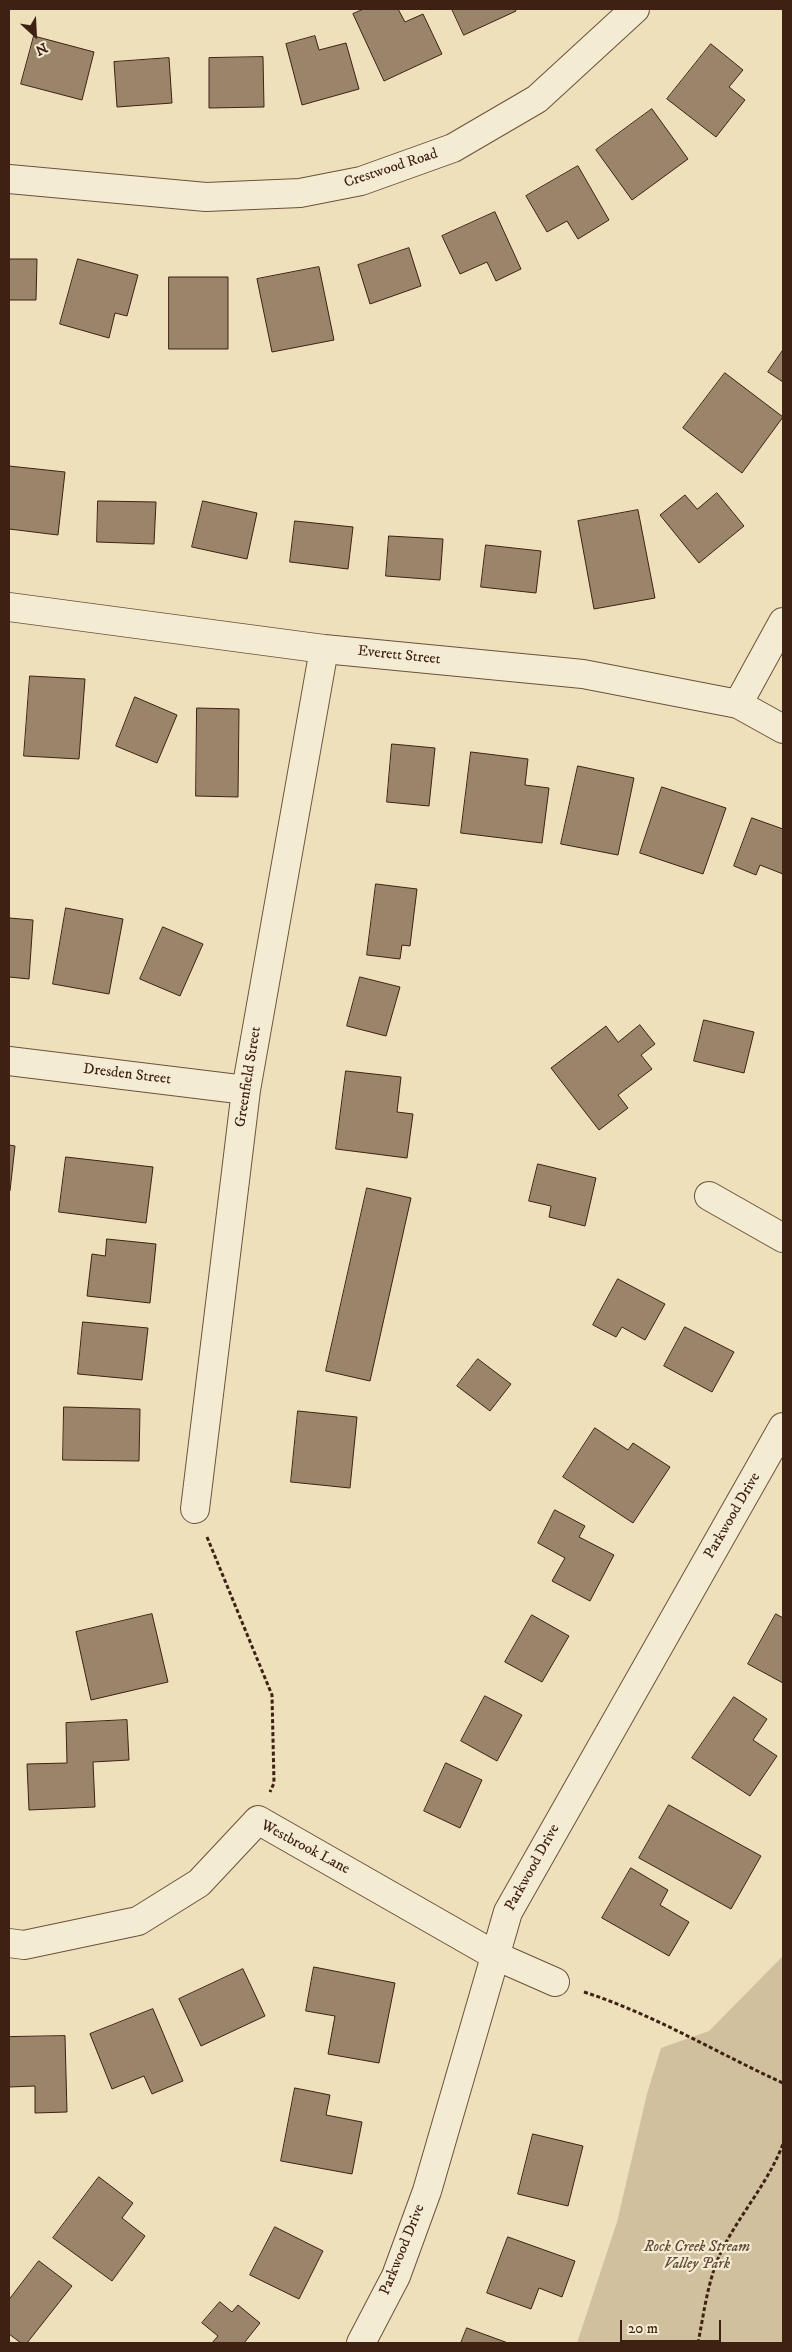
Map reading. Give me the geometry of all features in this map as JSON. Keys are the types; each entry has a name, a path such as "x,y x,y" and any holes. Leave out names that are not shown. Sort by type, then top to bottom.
{"street":[{"name":"Crestwood Road","path":"9,179 206,197 300,193 361,181 453,148 537,100 635,9"},
{"name":"Everett Street","path":"9,607 324,648 583,674 738,704 783,728"},
{"path":"738,704 783,622"},
{"name":"Greenfield Street","path":"195,1509 246,1090 324,648"},
{"name":"Dresden Street","path":"9,1061 246,1090"},
{"path":"708,1196 783,1238"},
{"name":"Parkwood Drive","path":"361,2343 396,2276 427,2191 508,1912 783,1427"},
{"name":"Westbrook Lane","path":"9,1944 24,1945 138,1921 199,1883 258,1820 496,1956 555,1982"}],"path":[{"path":"195,1509 272,1695 274,1783 258,1820"},
{"path":"555,1982 595,1995 664,2024 783,2083"},
{"path":"698,2343 710,2286 721,2252 736,2225 749,2208 783,2144"}],"green space":[{"name":"Rock Creek Stream Valley Park","path":"783,1956 783,2343 577,2343 617,2222 647,2094 661,2048 709,2031"}],"building":[{"path":"364,9 398,9 405,22 423,14 442,54 384,81 353,14"},
{"path":"452,9 515,9 516,11 464,35"},
{"path":"34,36 94,52 82,100 21,84"},
{"path":"315,36 319,50 346,43 359,89 302,105 286,44"},
{"path":"711,44 743,70 729,87 745,100 716,137 667,99"},
{"path":"263,57 264,107 209,108 209,58"},
{"path":"169,58 172,103 117,107 114,62"},
{"path":"652,109 688,159 632,200 596,150"},
{"path":"578,166 609,220 578,239 567,221 547,232 526,196"},
{"path":"495,212 521,269 496,281 487,262 460,274 442,236"},
{"path":"409,248 421,286 370,304 358,265"},
{"path":"9,259 37,259 36,300 9,300"},
{"path":"78,259 138,275 127,316 115,313 109,338 60,324"},
{"path":"319,267 334,340 272,352 257,279"},
{"path":"169,277 228,277 228,349 169,349"},
{"path":"783,350 783,382 768,372"},
{"path":"725,373 783,417 742,473 683,428"},
{"path":"9,466 65,472 58,535 9,529"},
{"path":"717,493 744,526 699,563 660,515 685,495 697,509"},
{"path":"98,501 156,502 154,544 97,542"},
{"path":"203,501 257,513 247,559 192,547"},
{"path":"638,510 655,598 594,609 578,521"},
{"path":"295,521 353,527 348,569 290,562"},
{"path":"389,536 443,539 440,580 386,576"},
{"path":"486,545 541,551 536,593 481,587"},
{"path":"30,676 85,679 79,759 24,756"},
{"path":"135,697 177,715 157,763 116,746"},
{"path":"197,708 239,709 238,797 196,796"},
{"path":"392,744 435,748 429,806 387,802"},
{"path":"471,752 528,759 525,785 549,788 542,843 461,833"},
{"path":"578,766 634,778 618,855 561,844"},
{"path":"662,787 726,808 703,874 640,853"},
{"path":"752,818 783,829 783,874 760,865 756,875 734,866"},
{"path":"376,884 417,889 410,946 402,945 400,959 367,955"},
{"path":"66,908 123,919 109,994 53,984"},
{"path":"9,918 33,920 29,979 9,977"},
{"path":"163,927 203,944 180,996 140,979"},
{"path":"360,977 400,987 386,1036 347,1026"},
{"path":"704,1020 754,1032 744,1073 694,1061"},
{"path":"640,1025 655,1044 641,1055 652,1069 618,1095 628,1108 599,1130 551,1068 606,1026 618,1042"},
{"path":"346,1071 401,1077 397,1112 413,1114 407,1158 336,1149"},
{"path":"9,1145 15,1146 10,1191 9,1191"},
{"path":"66,1157 153,1167 146,1223 59,1212"},
{"path":"538,1164 596,1178 585,1226 549,1217 551,1206 529,1201"},
{"path":"367,1188 411,1198 370,1381 326,1371"},
{"path":"107,1239 156,1244 150,1303 87,1296 92,1254 105,1256"},
{"path":"618,1279 665,1304 645,1340 622,1327 616,1337 593,1325"},
{"path":"83,1322 148,1328 142,1380 78,1374"},
{"path":"685,1327 734,1352 712,1392 664,1366"},
{"path":"478,1359 511,1384 490,1411 457,1386"},
{"path":"64,1407 140,1409 139,1461 63,1460"},
{"path":"298,1411 357,1417 350,1488 291,1482"},
{"path":"595,1428 628,1450 633,1443 670,1467 633,1523 563,1477"},
{"path":"555,1510 585,1526 579,1537 614,1555 590,1601 552,1581 565,1558 538,1543"},
{"path":"152,1614 168,1682 91,1700 76,1632"},
{"path":"776,1614 783,1618 783,1683 748,1664"},
{"path":"532,1615 569,1636 542,1682 505,1662"},
{"path":"485,1696 522,1715 497,1761 461,1741"},
{"path":"734,1697 767,1719 753,1740 777,1756 750,1796 692,1758"},
{"path":"127,1720 129,1760 93,1762 95,1807 29,1810 27,1764 67,1763 66,1723"},
{"path":"446,1763 482,1780 460,1828 424,1811"},
{"path":"669,1805 761,1856 731,1909 639,1858"},
{"path":"631,1868 668,1890 660,1905 689,1922 669,1956 602,1918"},
{"path":"314,1967 395,1983 379,2063 328,2054 335,2016 306,2011"},
{"path":"243,1969 265,2016 201,2046 179,1999"},
{"path":"153,2009 183,2081 152,2094 144,2076 112,2089 90,2034"},
{"path":"65,2036 67,2112 35,2113 35,2086 9,2087 9,2037"},
{"path":"295,2088 330,2095 326,2115 362,2122 352,2174 281,2161"},
{"path":"533,2134 583,2146 568,2206 518,2194"},
{"path":"99,2177 133,2203 122,2218 145,2236 112,2281 53,2238"},
{"path":"275,2227 323,2251 299,2299 250,2275"},
{"path":"508,2237 575,2261 562,2297 539,2288 531,2309 487,2293"},
{"path":"39,2261 72,2286 27,2343 21,2343 9,2334 9,2300"},
{"path":"220,2302 232,2312 238,2305 260,2323 244,2343 212,2343 218,2336 202,2323"},
{"path":"467,2328 508,2343 461,2343"}]}
